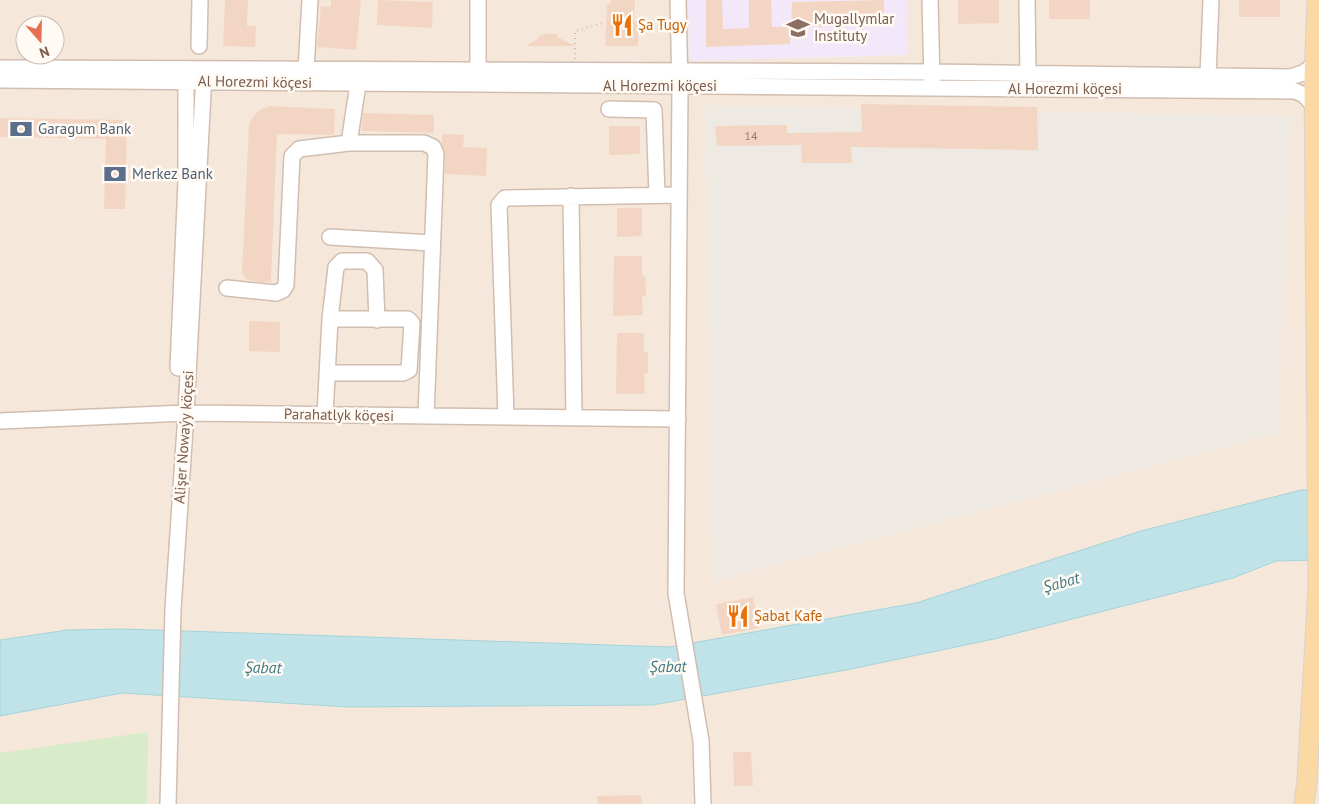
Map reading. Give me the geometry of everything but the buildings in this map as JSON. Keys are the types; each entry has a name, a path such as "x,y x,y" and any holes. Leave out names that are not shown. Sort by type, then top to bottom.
{"main road":[{"path":"1304,804 1318,592 1314,106 1317,0"}],"street":[{"path":"198,46 200,0"},
{"path":"306,70 310,0"},
{"path":"478,0 478,71"},
{"path":"678,0 680,79 676,593 702,741 703,804"},
{"path":"930,0 932,88"},
{"path":"1027,0 1028,74"},
{"path":"1208,76 1212,0"},
{"name":"Al Horezmi köçesi","path":"0,68 358,84 680,79 932,72 1290,77 1303,74 1314,66"},
{"name":"Al Horezmi köçesi","path":"204,76 306,70 478,71 932,88 1295,91 1304,95 1314,106"},
{"name":"Al Horezmi köçesi","path":"0,80 187,75"},
{"name":"Alişer Nowaýy köçesi","path":"181,413 187,75"},
{"name":"Alişer Nowaýy köçesi","path":"160,804 166,712 169,609 204,76"},
{"path":"348,143 358,84"},
{"path":"609,109 654,110 657,195"},
{"path":"227,288 276,293 283,290 286,285 292,156 299,149 348,143 424,143 433,147 436,154 426,416"},
{"path":"506,417 499,205 504,198 679,195"},
{"path":"571,196 574,418"},
{"path":"330,237 432,243"},
{"path":"325,415 330,319 336,267 342,261 367,261 375,270 378,320"},
{"path":"327,373 404,373 409,370 412,323 408,319 330,319"},
{"name":"Parahatlyk köçesi","path":"0,421 181,413 678,419"},
{"name":"Alişer Nowaýy köçesi","path":"166,712 168,804"}],"path":[{"path":"568,59 575,59 575,32 604,23"}],"shaded area":[{"path":"0,0 1319,0 1319,804 0,804"},
{"name":"Mugallymlar Instituty","path":"688,0 907,0 908,55 689,61"},
{"path":"705,105 1291,116 1278,433 713,581"}],"green space":[{"path":"148,732 147,804 0,804 0,753"}],"water":[{"name":"Şabat","path":"1301,490 1319,490 1319,560 1276,561 1233,578 994,639 846,670 653,705 348,707 122,693 0,716 0,640 67,630 123,629 670,647 916,603 1141,531"}],"place":[{"name":"Şa Tugy","path":"622,25"},
{"name":"Mugallymlar Instituty","path":"798,28"},
{"name":"Garagum Bank","path":"21,129"},
{"name":"Merkez Bank","path":"115,174"},
{"name":"Şabat Kafe","path":"738,616"}]}
